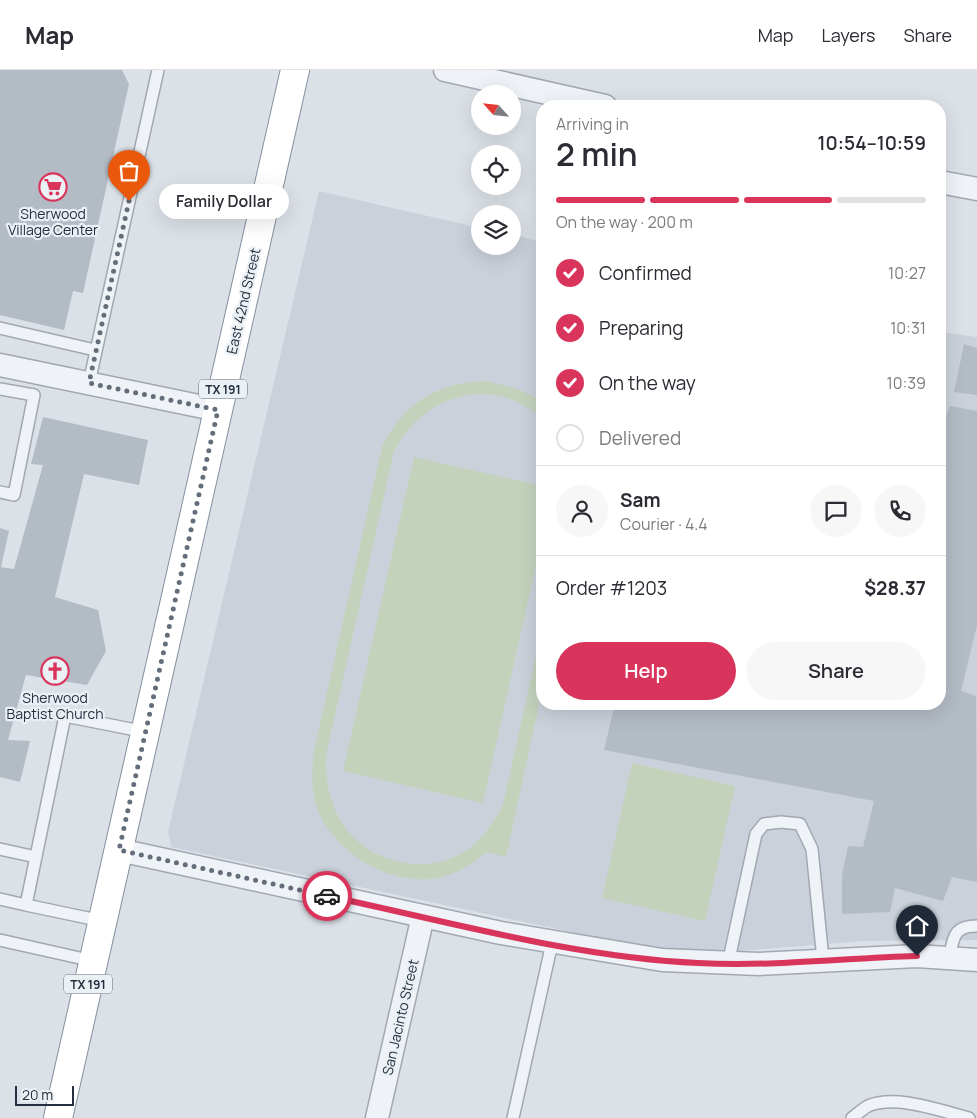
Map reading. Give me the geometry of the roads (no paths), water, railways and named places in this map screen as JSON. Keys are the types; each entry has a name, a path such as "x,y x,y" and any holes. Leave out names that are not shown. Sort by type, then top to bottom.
{"highway":[{"name":"East 42nd Street","path":"58,1118 295,70"}],"street":[{"path":"445,70 578,100"},
{"path":"946,183 977,189"},
{"path":"0,365 218,410"},
{"path":"119,850 552,943 662,960 728,964 823,960 949,958 977,960"},
{"name":"San Jacinto Street","path":"377,1118 423,916"}],"lane":[{"path":"89,383 158,70"},
{"path":"0,328 95,350"},
{"path":"0,389 34,395 14,495 0,492"},
{"path":"26,905 65,716 146,732"},
{"path":"728,964 756,834 764,824 781,822 800,824 812,849 823,960"},
{"path":"0,849 36,857"},
{"path":"0,900 102,921"},
{"path":"949,958 955,933 964,926 977,926"},
{"path":"0,940 94,961"},
{"path":"513,1118 552,943"},
{"path":"852,1118 868,1106 889,1102 914,1104 969,1118"}],"place":[{"name":"Sherwood Village Center","path":"53,187"},
{"name":"Family Dollar","path":"129,201"},
{"name":"Sherwood Baptist Church","path":"55,671"}]}
